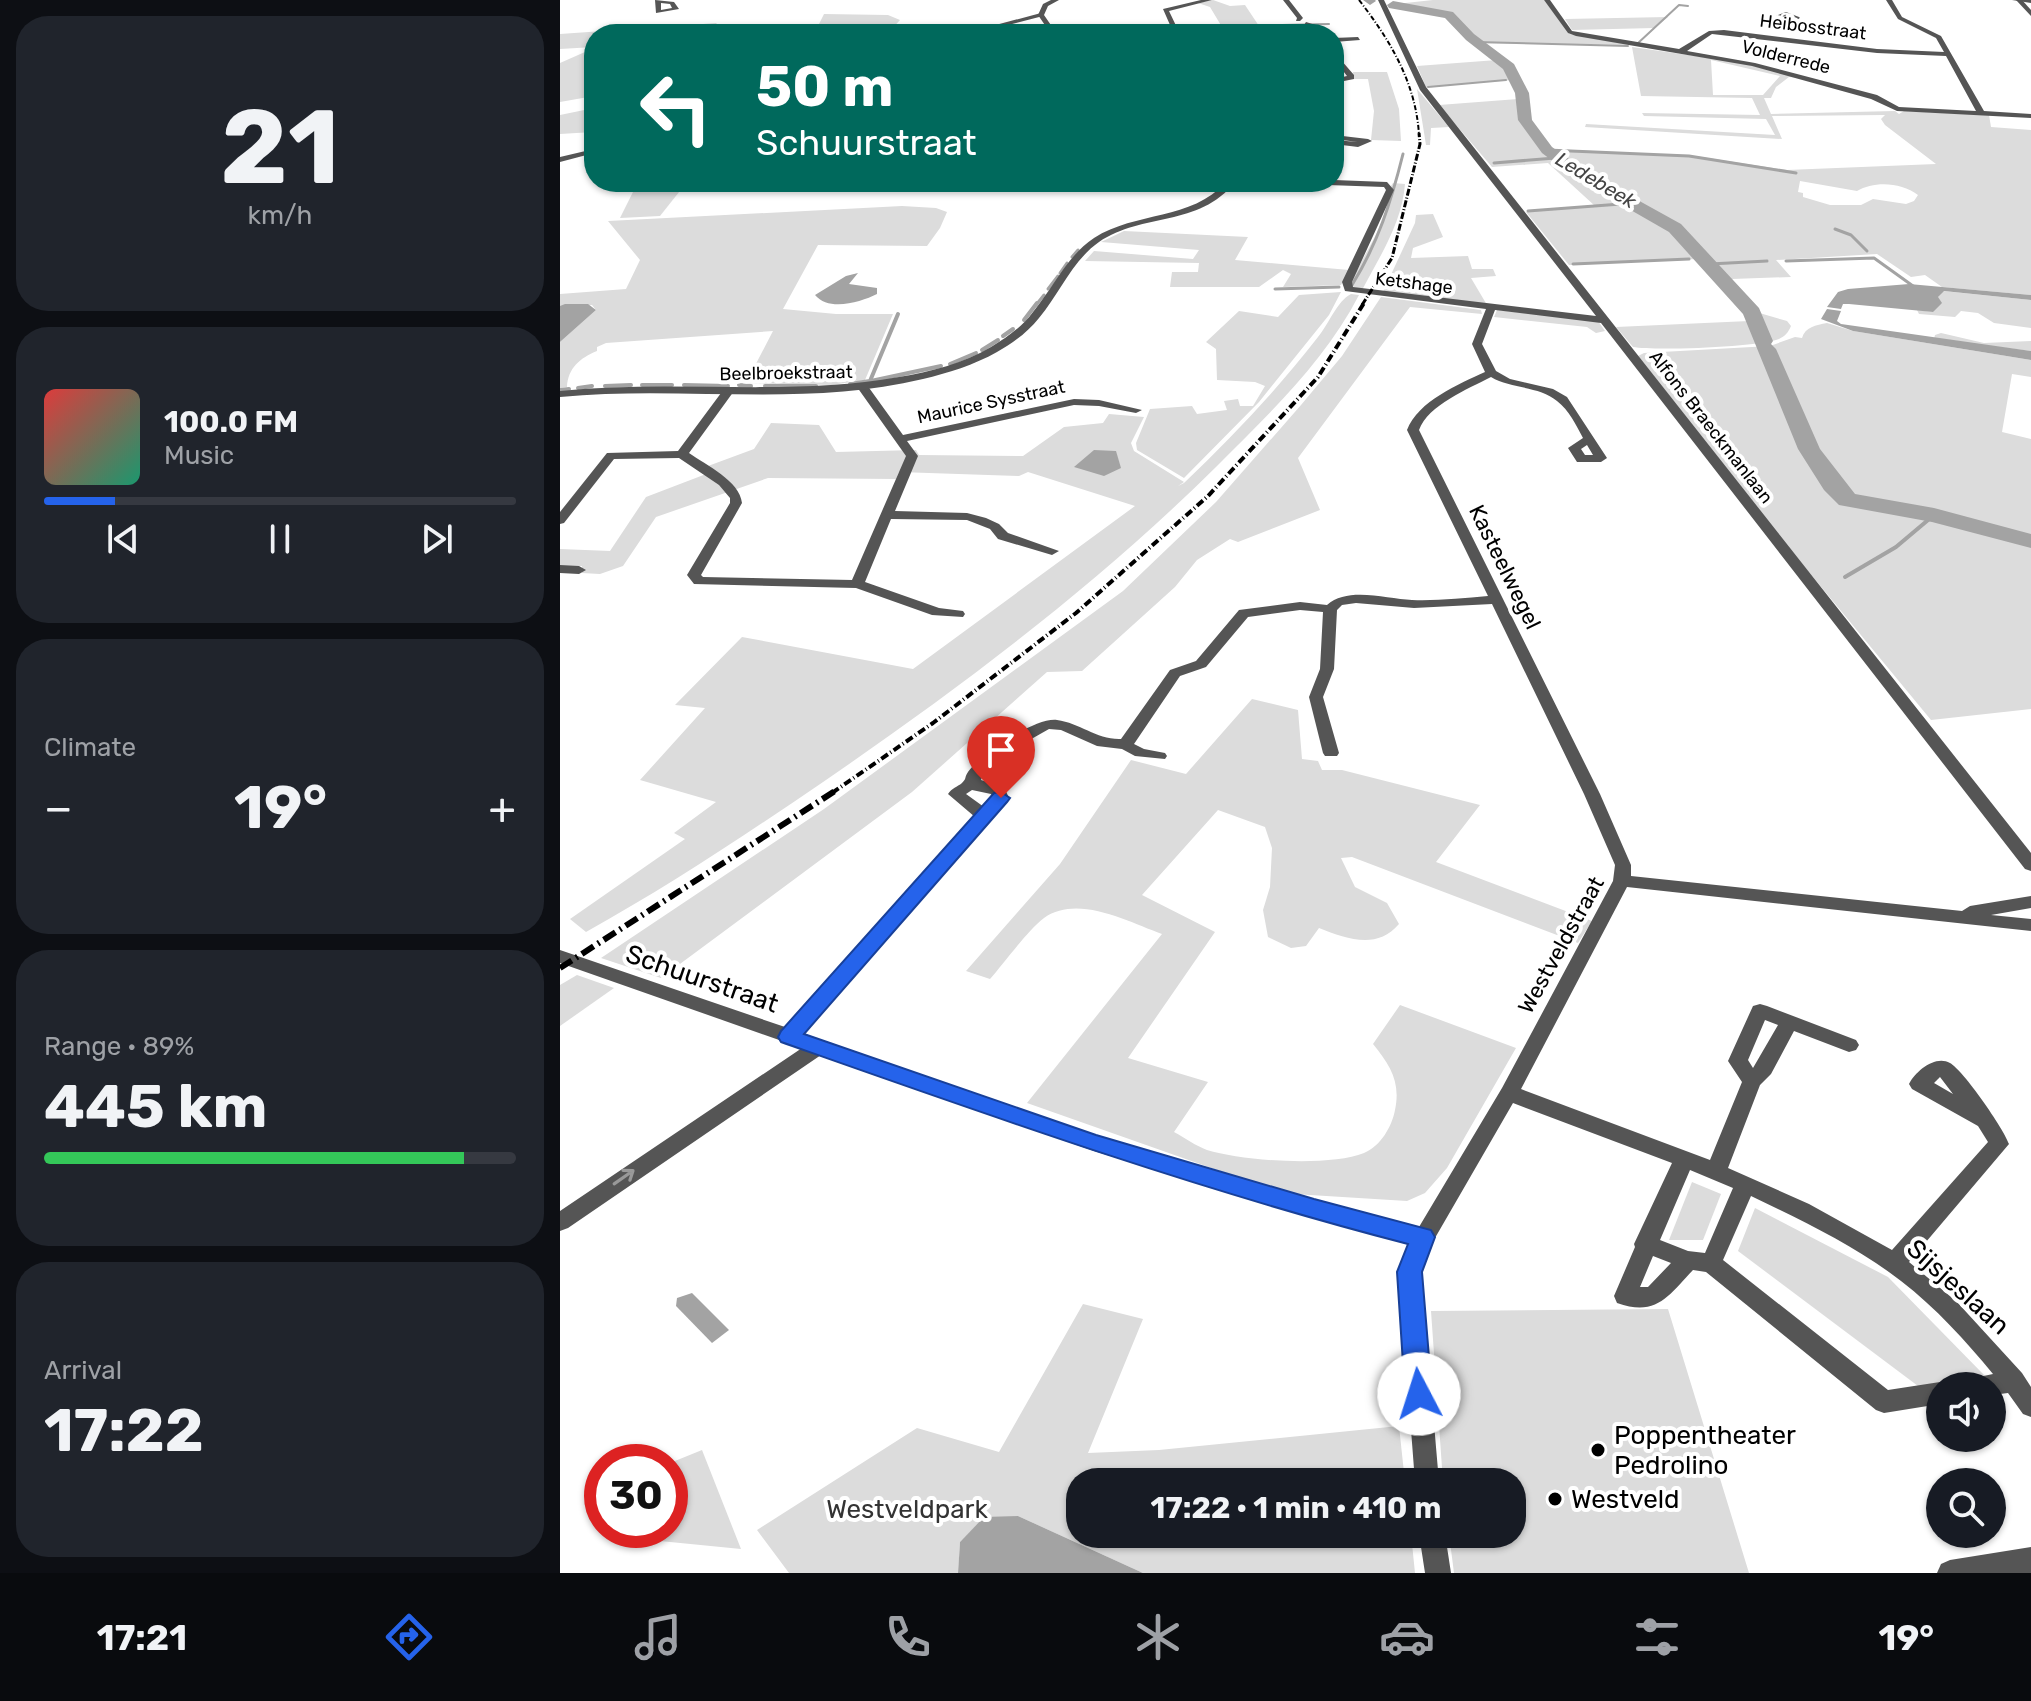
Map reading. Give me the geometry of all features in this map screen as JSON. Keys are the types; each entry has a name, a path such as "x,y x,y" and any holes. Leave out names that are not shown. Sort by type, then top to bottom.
{"street":[{"path":"1041,15 1045,5 1056,0"},
{"path":"1172,24 1165,10 1209,0"},
{"path":"1286,0 1300,18 1298,20"},
{"name":"Alfons Braeckmanlaan","path":"1381,0 1423,88 2031,865"},
{"name":"Volderrede","path":"1547,0 1572,33 1753,64 1874,97 1898,110 2031,116"},
{"path":"1782,0 1786,14"},
{"path":"1889,0 1900,18 1939,37 1981,113"},
{"path":"2017,0 2031,1"},
{"path":"2017,0 2031,14"},
{"path":"1005,24 1041,15"},
{"path":"1041,15 1047,24"},
{"name":"Heibosstraat","path":"1680,52 1711,32 1724,32 1877,51 1948,54"},
{"path":"1344,40 1358,39"},
{"path":"560,160 584,152"},
{"name":"Ketshage","path":"1344,183 1387,185 1390,190 1347,282 1348,289 1603,320"},
{"name":"Beelbroekstraat","path":"560,394 609,390 826,391 863,387 947,369 990,352 1032,321 1090,245 1122,228 1204,204 1223,192"},
{"path":"1491,308 1477,344 1491,373 1562,399 1589,439"},
{"name":"Kasteelwegel","path":"1491,373 1466,385 1421,416 1413,424 1413,430 1598,808 1623,865 1622,881"},
{"path":"857,584 912,456 863,387"},
{"path":"682,454 728,391"},
{"name":"Maurice Sysstraat","path":"900,439 1074,402 1136,410"},
{"path":"560,520 611,456 682,454 723,482 736,497 736,503 698,563 694,575 699,581 857,584 937,612 958,614"},
{"path":"889,515 964,516 997,527 1003,536 1052,551"},
{"path":"560,569 579,570"},
{"path":"1331,753 1316,697 1327,669 1330,609 1338,602 1356,599 1414,604 1497,600"},
{"path":"1126,744 1175,673 1201,664 1244,613 1300,606 1330,609"},
{"path":"984,816 956,794 972,784 974,775 1042,724 1061,725 1091,741 1126,744"},
{"path":"1126,744 1129,749 1159,756"},
{"path":"788,1037 1001,798 998,791 972,784"},
{"name":"Westveldstraat","path":"1426,1468 1410,1272 1423,1237 1509,1093 1622,881 2031,925"},
{"name":"Westveldstraat","path":"1953,916 2031,902"},
{"name":"Schuurstraat","path":"560,956 1094,1143 1314,1209 1423,1237"},
{"path":"1752,1081 1738,1061 1760,1011 1849,1045"},
{"path":"1715,1173 1752,1081 1764,1069 1789,1022"},
{"path":"560,1222 818,1047"},
{"name":"Sijsjeslaan","path":"1509,1093 1745,1185 1831,1227 1894,1263 1969,1329 2014,1381 2031,1406"},
{"path":"1894,1263 1999,1144 1995,1133 1983,1120"},
{"path":"1683,1161 1625,1296 1653,1297 1688,1260"},
{"path":"1711,1263 1745,1185"},
{"path":"1645,1244 1688,1260 1711,1263 1884,1402 1926,1395"},
{"path":"2006,1382 2014,1381"},
{"path":"1434,1548 1438,1573"},
{"path":"1950,1573 2031,1560"}],"green space":[{"path":"1213,0 1230,6 1245,5 1258,24 1220,24 1210,7 1198,3"},
{"path":"1433,0 1544,0 1570,34 1631,45 1474,43 1448,17 1387,5"},
{"path":"824,14 888,15 900,20 896,24 819,24"},
{"path":"1668,17 1654,28 1572,30 1565,19"},
{"path":"584,32 584,48 560,49 560,34"},
{"path":"1632,47 1737,62 1802,78 1789,77 1776,87 1771,98 1764,98 1771,114 1895,111 1899,114 1904,111 1989,115 1991,127 2031,130 2031,295 1942,287 1925,275 1911,277 1877,254 1776,260 1791,277 1732,279 1756,312 1787,321 1791,326 1781,338 1731,346 1633,347 1616,327 1749,321 1735,295 1697,259 1569,265 1526,212 1595,206 1548,163 1492,167 1439,105 1518,99 1525,125 1542,147 1565,167 1677,235 1697,255 1706,254 1670,223 1590,177 1552,149 1695,156 1787,170 1936,164 1885,125 1881,119 1885,115 1772,116 1782,139 1585,127 1586,124 1775,135 1766,119 1644,116 1642,113 1760,115 1752,98 1641,96","holes":["1711,60 1780,76 1763,95 1713,95","1800,181 1857,191 1888,184 1904,187 1918,195 1906,204 1873,199 1861,205 1830,205 1803,197 1803,193 1798,192"]},
{"path":"584,52 584,98 560,102 560,63"},
{"path":"1497,60 1510,72 1512,80 1426,87 1417,66"},
{"path":"1353,72 1387,72 1399,109 1401,141 1371,140 1374,111 1368,79 1354,79"},
{"path":"1417,89 1449,127 1431,128 1430,145 1426,145"},
{"path":"584,110 584,133 560,134 560,115"},
{"path":"1393,183 1405,184 1400,212 1362,290 1349,285 1379,229"},
{"path":"633,192 679,192 660,216 620,218"},
{"path":"902,206 936,208 947,212 927,246 818,245 783,309 836,314 893,314 865,380 831,385 746,383 773,331 606,343 576,364 567,387 560,388 560,342 596,310 592,305 560,306 560,294 626,289 640,260 608,221"},
{"path":"1433,214 1443,237 1413,248 1411,258 1468,256 1472,269 1493,269 1496,276 1471,278 1487,305 1382,294 1416,215"},
{"path":"1124,231 1248,237 1235,260 1349,270 1341,285 1283,287 1291,274 1283,270 1259,287 1170,287 1172,272 1198,272 1199,263 1085,261 1094,251 1193,259 1199,250 1101,242"},
{"path":"1943,291 2031,300 2031,328 1994,323 1978,313 1961,311 1955,317 1919,314 1917,310 1933,312"},
{"path":"1341,292 1329,315 1259,402 1184,478 1137,450 1136,443 1150,409 1192,406 1197,414 1227,410 1224,401 1238,399 1240,406 1253,406 1265,386 1255,382 1217,380 1216,349 1206,342 1239,311 1278,317 1299,295"},
{"path":"1351,294 1359,295 1330,342 1276,406 1172,509 1029,632 878,744 678,878 586,932 570,919 685,839 674,833 716,802 640,780 705,708 675,705 742,637 913,669 1135,506 1028,472 1019,476 899,472 896,479 768,478 656,517 623,566 600,574 582,573 582,566 560,566 560,549 610,551 646,497 714,471 708,466 754,449 771,423 819,425 836,452 916,450 919,455 1023,456 1064,427 1103,423 1109,414 1144,417 1131,443 1134,451 1184,482 1178,486 1184,483 1237,431 1318,337 1341,302"},
{"path":"1381,297 1481,310 1482,314 1410,307 1298,458 1320,510 1238,542 1230,539 1197,560 1175,587 1082,671 1047,672 912,792 661,978 601,958 824,809 1123,591 1216,502 1342,356"},
{"path":"1497,310 1598,321 1605,331 1596,333 1587,327 1494,317"},
{"path":"1827,323 1853,331 2031,360 2031,377 2012,374 2002,432 2031,439 2031,709 1931,720 1794,554 1638,356 1644,353 1770,346 1795,337 1802,338 1808,329"},
{"path":"1941,333 1984,343 2031,341 2031,351 1934,339"},
{"path":"1252,699 1298,710 1302,759 1318,761 1322,770 1342,770 1480,805 1436,862 1592,921 1578,943 1352,857 1341,858 1355,887 1387,903 1399,924 1390,932 1371,940 1340,936 1319,928 1306,946 1291,948 1268,937 1263,910 1270,887 1272,848 1265,827 1218,810 1142,895 1215,932 1128,1058 1208,1082 1174,1132 1203,1148 1242,1157 1286,1161 1330,1160 1370,1150 1388,1129 1396,1100 1393,1074 1373,1044 1400,1005 1516,1048 1447,1168 1425,1193 1407,1201 1294,1194 1027,1103 1162,934 1103,912 1087,909 1057,911 1038,923 990,979 966,971 1060,864 1131,760 1186,774"},
{"path":"577,975 614,988 560,1026 560,985"},
{"path":"1692,1182 1721,1194 1703,1240 1669,1240"},
{"path":"1755,1208 1888,1277 1981,1372 1926,1372 1926,1385 1918,1386 1738,1251"},
{"name":"Westveldpark","path":"1083,1304 1143,1319 1088,1453 1159,1450 1399,1426 1404,1468 1066,1468 1066,1538 1018,1516 977,1525 960,1542 958,1573 789,1573 757,1530 917,1428 999,1452"},
{"path":"1668,1309 1749,1573 1454,1573 1451,1548 1526,1548 1526,1468 1442,1468 1431,1311"},
{"path":"702,1450 741,1549 688,1544 688,1456"},
{"name":"Westveldpark","path":"1088,1548 1412,1548 1415,1573 1143,1573"}],"shaded area":[{"path":"858,273 849,284 877,288 877,294 863,300 837,304 828,303 815,295 846,276"},
{"path":"1909,284 2031,295 2031,300 1944,291 1938,297 1942,303 1933,312 1849,304 1843,304 1841,309 1827,307 1838,292 1848,289"},
{"path":"588,304 596,310 560,342 560,306"},
{"path":"1827,309 1841,311 1837,321 1841,324 2031,351 2031,360 1853,331 1821,319"},
{"path":"1094,450 1116,451 1121,468 1104,476 1074,467"},
{"path":"692,1293 729,1330 712,1343 676,1306 677,1298"},
{"path":"1018,1516 1066,1538 1066,1548 1088,1548 1143,1573 958,1573 960,1542 984,1517"}],"waterway":[{"name":"Ledebeek","path":"1393,5 1449,15 1470,37 1509,67 1522,93 1525,120 1547,150 1581,175 1675,228 1752,312 1763,341"},
{"path":"1637,44 1679,5 1688,6"},
{"path":"1476,42 1628,46"},
{"name":"Ledebeek","path":"1512,80 1516,79"},
{"path":"1428,87 1506,80"},
{"path":"1547,150 1689,156 1796,173"},
{"path":"1352,285 1383,222 1403,154"},
{"path":"1494,163 1555,158"},
{"path":"1528,211 1621,204"},
{"path":"1835,229 1851,235 1867,251"},
{"path":"1072,257 1078,250"},
{"path":"1786,261 1874,258 1913,286"},
{"path":"1573,264 1689,259"},
{"path":"1710,264 1767,261"},
{"path":"1060,273 1067,263"},
{"path":"1048,289 1058,276"},
{"path":"1275,289 1339,287"},
{"path":"1036,305 1044,295"},
{"path":"1024,320 1037,303"},
{"path":"850,384 870,381 898,314"},
{"path":"1003,336 1013,329"},
{"path":"982,350 998,340"},
{"name":"Ledebeek","path":"1766,349 1809,449 1847,500 1934,515 2031,541"},
{"path":"950,364 976,353"},
{"path":"871,381 941,366"},
{"path":"605,386 631,385"},
{"path":"642,385 672,385"},
{"path":"684,385 728,386"},
{"path":"739,385 751,386"},
{"path":"578,388 592,386"},
{"path":"765,386 816,386"},
{"path":"560,390 569,389"},
{"path":"1845,577 1896,547 1934,515"}],"railway":[{"path":"1359,0 1400,63 1413,98 1419,135"},
{"path":"1362,305 1392,258 1420,144 1419,133"},
{"path":"833,792 933,723 1076,613 1208,496 1318,377 1364,303"},
{"path":"560,968 833,792"}],"place":[{"name":"Poppentheater Pedrolino","path":"1598,1450"},
{"name":"Westveld","path":"1555,1499"}],"route":[{"path":"1001,798 788,1037 1094,1143 1314,1209 1423,1237 1410,1272 1419,1394"}]}
